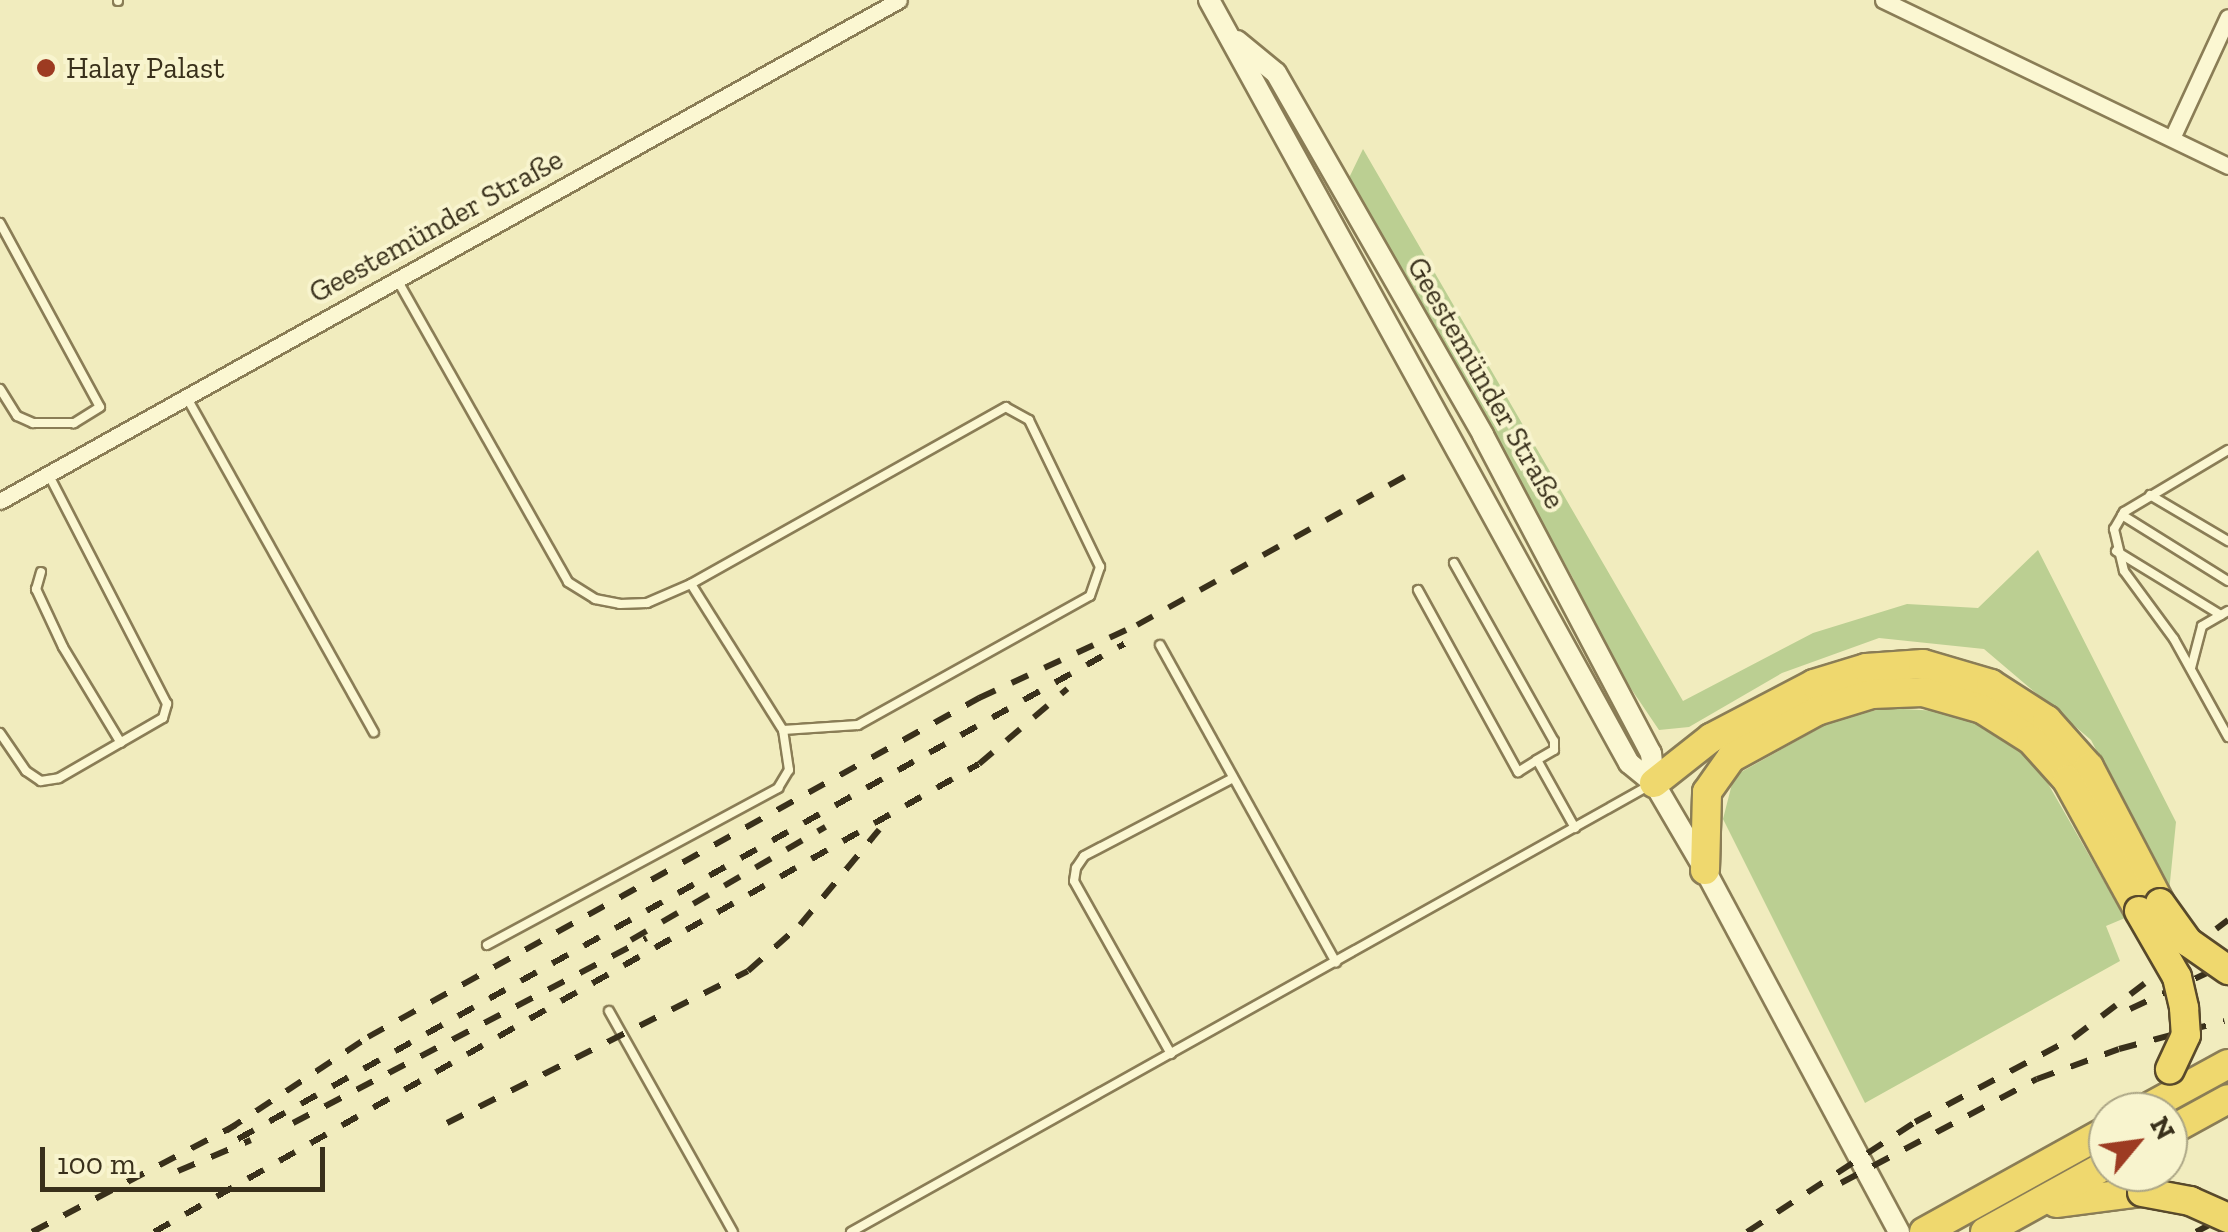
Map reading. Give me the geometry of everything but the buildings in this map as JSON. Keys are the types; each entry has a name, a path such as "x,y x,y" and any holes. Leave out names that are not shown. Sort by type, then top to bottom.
{"highway":[{"path":"1654,782 1711,738 1814,684 1866,668 1923,664 1991,684 2047,720 2090,767 2177,977 2186,1035 2170,1070 2142,1092"},
{"path":"1654,782 1731,758 1817,711 1872,694 1923,692 1982,708 2031,740 2068,780 2150,907 2188,942 2228,970"},
{"path":"1705,870 1707,792 1731,758"},
{"path":"2177,1092 2228,1064"},
{"path":"2188,1121 2228,1098"},
{"path":"2022,1177 2088,1132"},
{"path":"1928,1230 2088,1141"},
{"path":"1985,1232 2088,1175"},
{"path":"2021,1212 2082,1196 2142,1192 2190,1201 2228,1218"}],"street":[{"name":"Geestemünder Straße","path":"0,501 399,283 899,0"},
{"name":"Geestemünder Straße","path":"1210,0 1629,763 1654,782 1705,870 1899,1232"},
{"path":"1883,0 2228,166"},
{"path":"2172,138 2228,17"},
{"name":"Geestemünder Straße","path":"1228,35 1276,73 1483,436 1651,753 1654,782"}],"lane":[{"path":"0,223 100,408 74,423 34,423 17,416 0,389"},
{"path":"399,283 568,582 595,599 620,604 647,602 692,584 1006,407 1029,420 1100,567 1090,596 858,725 783,730"},
{"path":"187,398 374,732"},
{"path":"2228,450 2150,495 2122,516 2114,529 2116,552 2228,737"},
{"path":"0,734 26,771 41,781 121,743 162,718 164,686 50,475"},
{"path":"2150,495 2228,541"},
{"path":"2122,516 2228,581"},
{"path":"2116,552 2224,613 2202,626 2192,647 2191,672"},
{"path":"1418,590 1518,772 1554,750 1554,741 1454,563"},
{"path":"41,572 36,589 121,743"},
{"path":"487,945 778,788 789,770 783,730 692,584"},
{"path":"1160,645 1336,963"},
{"path":"1537,760 1575,828"},
{"path":"1171,1054 1074,881 1076,868 1084,856 1233,778"},
{"path":"851,1232 1654,782"},
{"path":"609,1011 733,1232"}],"green space":[{"path":"1363,149 1683,701 1813,633 1907,604 1978,608 2038,550 2176,822 2169,892 2091,740 1984,649 1879,638 1782,673 1689,727 1659,730 1594,634 1573,578 1348,180"},
{"path":"1885,708 1939,711 1985,724 2031,754 2125,918 2106,926 2120,961 1865,1103 1723,819 1734,776 1834,720"}],"railway":[{"path":"226,1131 368,1037 979,698 1137,625 1409,474"},
{"path":"238,1139 1124,644"},
{"path":"154,1232 979,764 1067,689"},
{"path":"631,940 825,827"},
{"path":"447,1123 748,971 800,925 879,830"},
{"path":"1747,1232 1915,1122 2073,1038 2228,920"},
{"path":"293,1123 647,938"},
{"path":"2130,1009 2228,963"},
{"path":"1841,1183 2037,1079 2119,1049 2224,1021"},
{"path":"32,1232 236,1125"},
{"path":"178,1171 251,1140"},
{"path":"2196,1232 2228,1215"}],"place":[{"name":"Halay Palast","path":"46,68"}]}
